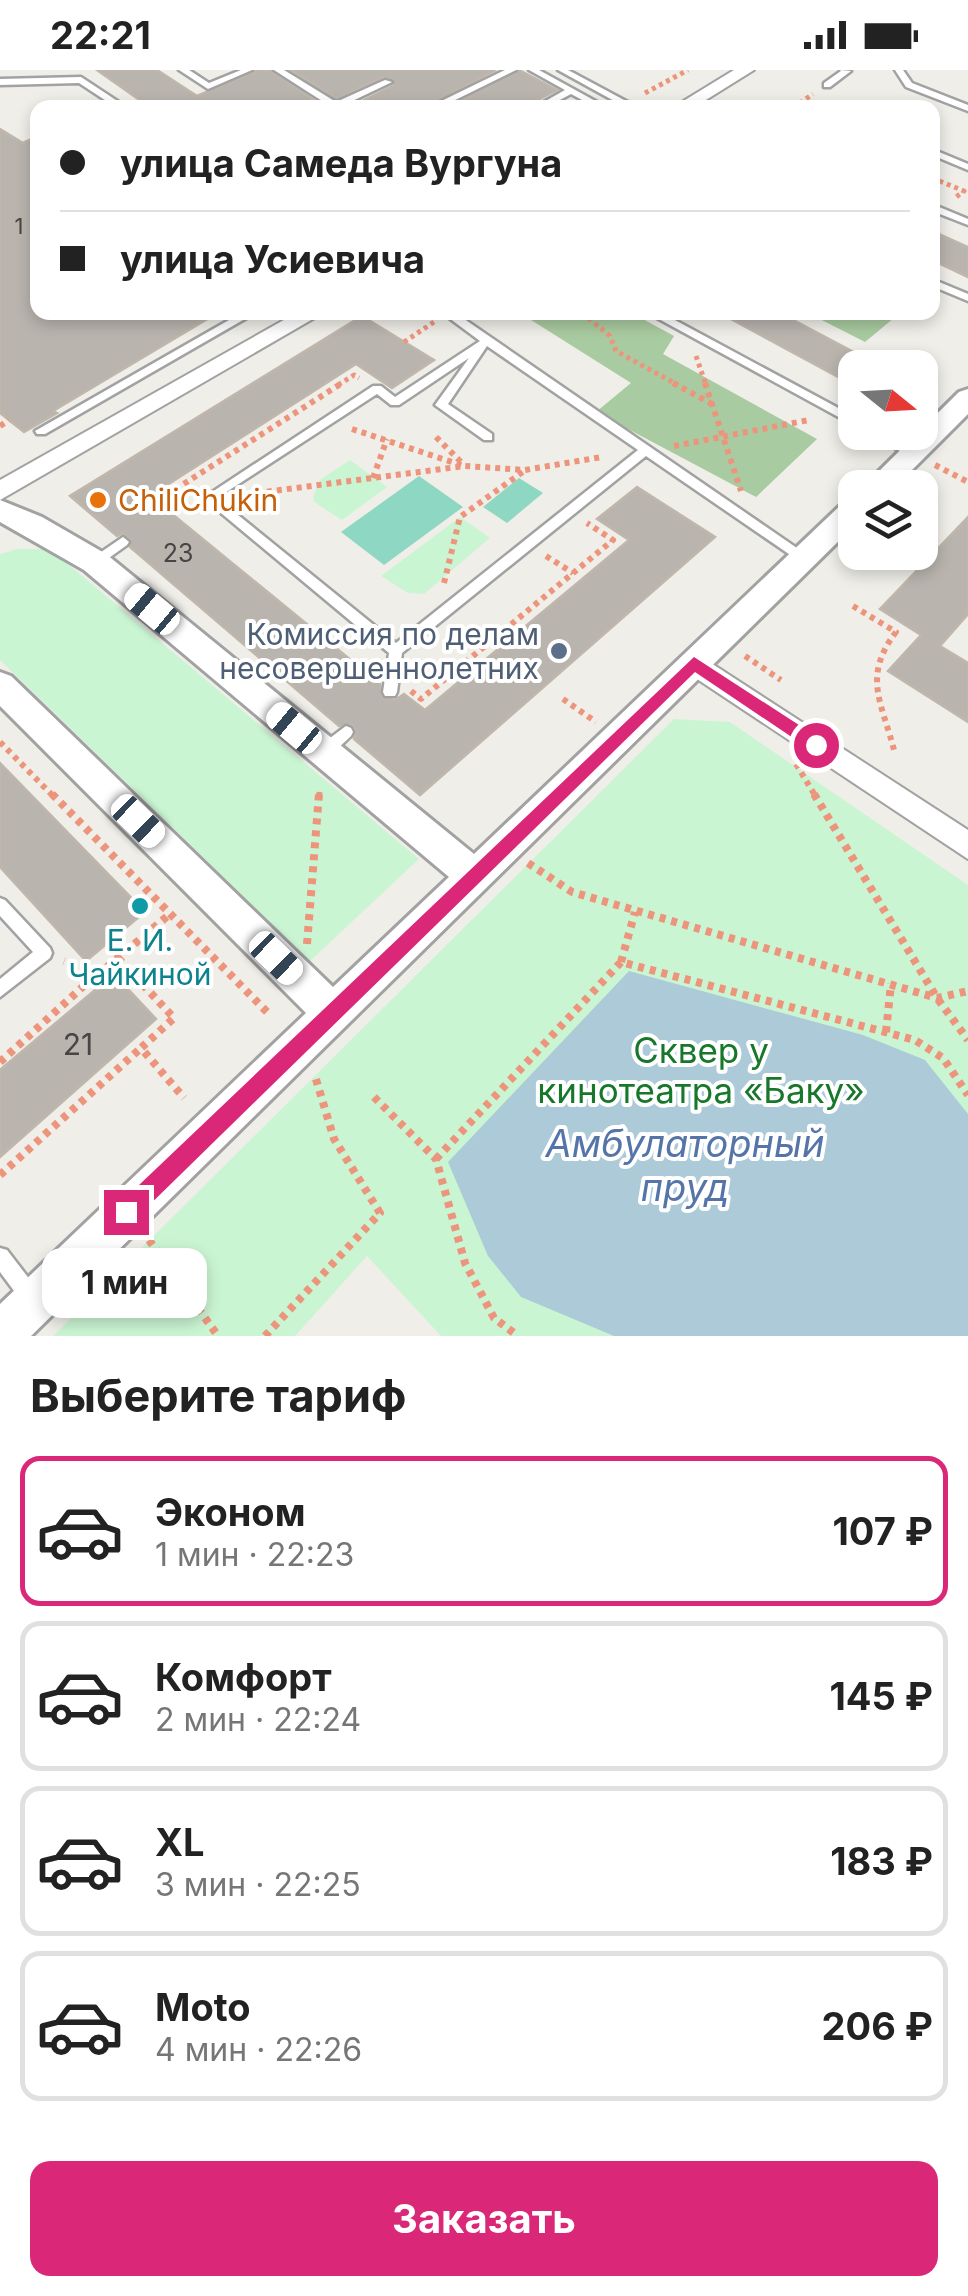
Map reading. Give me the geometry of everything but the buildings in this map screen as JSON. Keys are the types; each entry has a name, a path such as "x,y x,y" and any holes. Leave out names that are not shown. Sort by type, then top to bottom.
{"street":[{"path":"694,100 746,70"},
{"path":"0,491 301,320"},
{"path":"895,470 968,398"},
{"path":"0,510 32,524 95,562 334,742 474,876"},
{"path":"0,1334 126,1212 318,999 474,876 838,524"},
{"path":"694,663 968,846"},
{"path":"0,685 318,999"}],"lane":[{"path":"183,70 208,86 248,70"},
{"path":"278,70 328,100"},
{"path":"448,100 512,70"},
{"path":"533,70 590,100"},
{"path":"562,70 620,100"},
{"path":"827,84 847,71 844,70"},
{"path":"899,70 909,85 968,108"},
{"path":"0,82 80,80 111,100"},
{"path":"350,100 388,82"},
{"path":"553,100 572,90"},
{"path":"940,155 968,167"},
{"path":"940,210 968,222"},
{"path":"940,286 968,298"},
{"path":"41,432 238,320"},
{"path":"457,320 803,558"},
{"path":"666,320 838,413"},
{"path":"396,651 210,498 377,389 395,402 487,341"},
{"path":"487,341 441,406 488,437"},
{"path":"390,692 396,651 646,450"},
{"path":"907,450 912,453"},
{"path":"95,562 124,542"},
{"path":"0,905 44,954 0,989"},
{"path":"0,1257 34,1302"}],"path":[{"path":"645,92 688,70"},
{"path":"404,342 437,320"},
{"path":"598,320 612,334 616,352 712,404"},
{"path":"688,332 720,439 754,524"},
{"path":"171,492 354,374 377,389"},
{"path":"210,498 465,466 525,470 720,439 838,414"},
{"path":"0,426 9,420"},
{"path":"326,422 465,466"},
{"path":"436,437 465,466"},
{"path":"373,478 387,439"},
{"path":"425,452 444,444"},
{"path":"435,619 460,517 525,470"},
{"path":"421,699 613,540 569,512"},
{"path":"528,544 573,573"},
{"path":"853,606 896,632 878,659 874,680 876,701 891,732 894,754"},
{"path":"736,650 781,680"},
{"path":"0,742 272,1016"},
{"path":"318,999 334,742"},
{"path":"793,759 937,998 968,1040"},
{"path":"528,863 572,892 635,912 937,998 968,991"},
{"path":"436,1159 621,962 635,912"},
{"path":"107,966 170,914"},
{"path":"0,1062 98,974 44,954"},
{"path":"0,1175 174,1018 118,958"},
{"path":"621,962 915,1040 943,1058 968,1095"},
{"path":"886,1032 891,984"},
{"path":"140,1048 184,1098"},
{"path":"265,1336 380,1213 334,1139 314,1075"},
{"path":"374,1097 436,1159 465,1264 494,1318 518,1336"},
{"path":"126,1212 187,1288 218,1336"}],"green space":[{"path":"531,320 645,320 674,336 663,354 817,439 756,497 596,412 631,383"},
{"path":"822,320 892,320 865,342"},
{"path":"350,460 387,487 342,520 314,502 313,497 321,479"},
{"path":"419,476 463,507 384,565 341,532"},
{"path":"519,478 543,493 507,523 483,507"},
{"path":"460,517 490,538 424,594 408,593 381,576"},
{"path":"17,549 50,549 419,859 310,961 0,660 0,554"},
{"name":"Сквер у кинотеатра «Баку»","path":"674,719 730,722 968,885 968,1336 441,1336 367,1256 295,1336 53,1336"}],"water":[{"name":"Амбулаторный пруд","path":"629,971 863,1035 925,1060 968,1114 968,1336 614,1336 521,1297 488,1256 448,1162"}],"place":[{"name":"ChiliChukin","path":"98,500"},
{"name":"Комиссия по делам несовершеннолетних","path":"559,651"},
{"name":"Е. И. Чайкиной","path":"140,906"}],"route":[{"path":"126,1212 694,663 816,745"}]}
